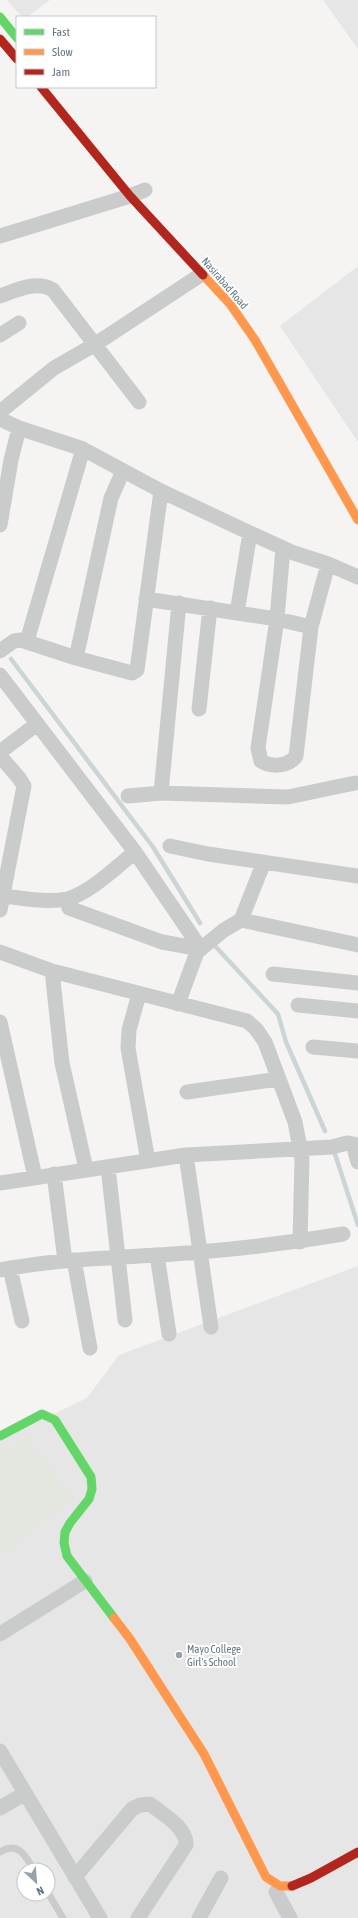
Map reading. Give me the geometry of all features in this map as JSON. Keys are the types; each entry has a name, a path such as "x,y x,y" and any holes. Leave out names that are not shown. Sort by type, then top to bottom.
{"main road":[{"path":"0,17 16,37"},
{"path":"0,39 16,58"},
{"name":"Nasirabad Road","path":"42,88 130,196 230,304 255,340 358,520"},
{"path":"255,340 264,333"},
{"path":"299,398 326,449 342,473"},
{"path":"0,1436 42,1414 49,1416 55,1420 91,1477 94,1487 92,1498 66,1529 64,1548 67,1556 130,1639 204,1754 266,1877 276,1885 285,1887 299,1883 358,1852"}],"street":[{"path":"0,236 145,190"},
{"path":"0,412 54,368 94,345 202,274"},
{"path":"0,296 30,286 45,285 53,290 139,402"},
{"path":"0,334 19,323"},
{"path":"0,419 19,428 83,449 161,491 250,533 283,548 328,564 358,577"},
{"path":"0,525 11,460 19,428"},
{"path":"21,641 83,449"},
{"path":"76,658 111,498 123,471"},
{"path":"0,651 21,641 76,658 135,672 161,491"},
{"path":"237,613 250,533"},
{"path":"283,548 277,619 258,748 261,761 266,764 286,765 291,763 296,756 311,627 328,564"},
{"path":"146,599 277,619 311,627"},
{"path":"160,792 179,603"},
{"path":"199,709 210,608"},
{"path":"0,675 135,852 204,946"},
{"path":"0,752 37,724"},
{"path":"0,756 24,786 1,903 68,898 103,878 135,852"},
{"path":"128,796 160,792 288,797 357,783"},
{"path":"170,846 208,854 358,876"},
{"path":"178,1004 193,961 204,946 224,930 241,920 264,862"},
{"path":"69,908 162,942 204,946"},
{"path":"241,920 358,946"},
{"path":"0,952 52,972 247,1021 256,1029 265,1042 279,1079 294,1122 300,1148 303,1178 300,1242"},
{"path":"52,972 62,1063 86,1169"},
{"path":"273,974 358,983"},
{"path":"139,994 128,1030 128,1048 148,1161"},
{"path":"298,1005 358,1011"},
{"path":"0,1022 6,1086 35,1177"},
{"path":"313,1047 358,1051"},
{"path":"187,1092 279,1079"},
{"path":"0,1183 186,1155 300,1148 332,1148 353,1144 358,1162"},
{"path":"186,1155 211,1327"},
{"path":"108,1167 117,1257 126,1320"},
{"path":"54,1174 69,1260 90,1348"},
{"path":"22,1321 5,1269 36,1263 199,1252 300,1242 343,1234"},
{"path":"157,1255 169,1334"},
{"path":"0,1634 85,1581"},
{"path":"0,1752 100,1918"},
{"path":"0,1808 24,1794"},
{"path":"75,1877 132,1810 140,1805 150,1804 182,1830 186,1838 186,1845 138,1918"},
{"path":"199,1918 221,1878"},
{"path":"276,1892 290,1918"}],"lane":[{"path":"0,1852 8,1847 16,1848 23,1854 28,1862"},
{"path":"53,1902 63,1918"}],"shaded area":[{"path":"7,0 50,0 28,16 21,16"},
{"path":"323,0 358,0 358,49"},
{"path":"358,266 358,442 280,326"},
{"name":"Mayo College Girl's School","path":"358,1266 358,1918 0,1918 0,1440 87,1398 119,1355"},
{"path":"26,1436 73,1498 0,1555 0,1457"}],"waterway":[{"path":"11,659 153,847 200,923"},
{"path":"216,947 278,1014 286,1042 325,1131"},
{"path":"335,1154 358,1225"}],"traffic: fast":[{"path":"0,17 16,37"},
{"path":"0,1436 42,1414 55,1420 91,1477 92,1489 89,1499 70,1523 65,1532 64,1543 67,1556 114,1618"}],"traffic: slow":[{"path":"203,275 230,304 255,340 358,520"},
{"path":"114,1618 130,1639 204,1754 266,1877 280,1886 292,1886"}],"traffic: jam":[{"path":"0,39 16,58"},
{"path":"42,88 130,196 203,275"},
{"path":"292,1886 311,1878 358,1852"}],"place":[{"name":"Mayo College Girl's School","path":"179,1655"}]}
